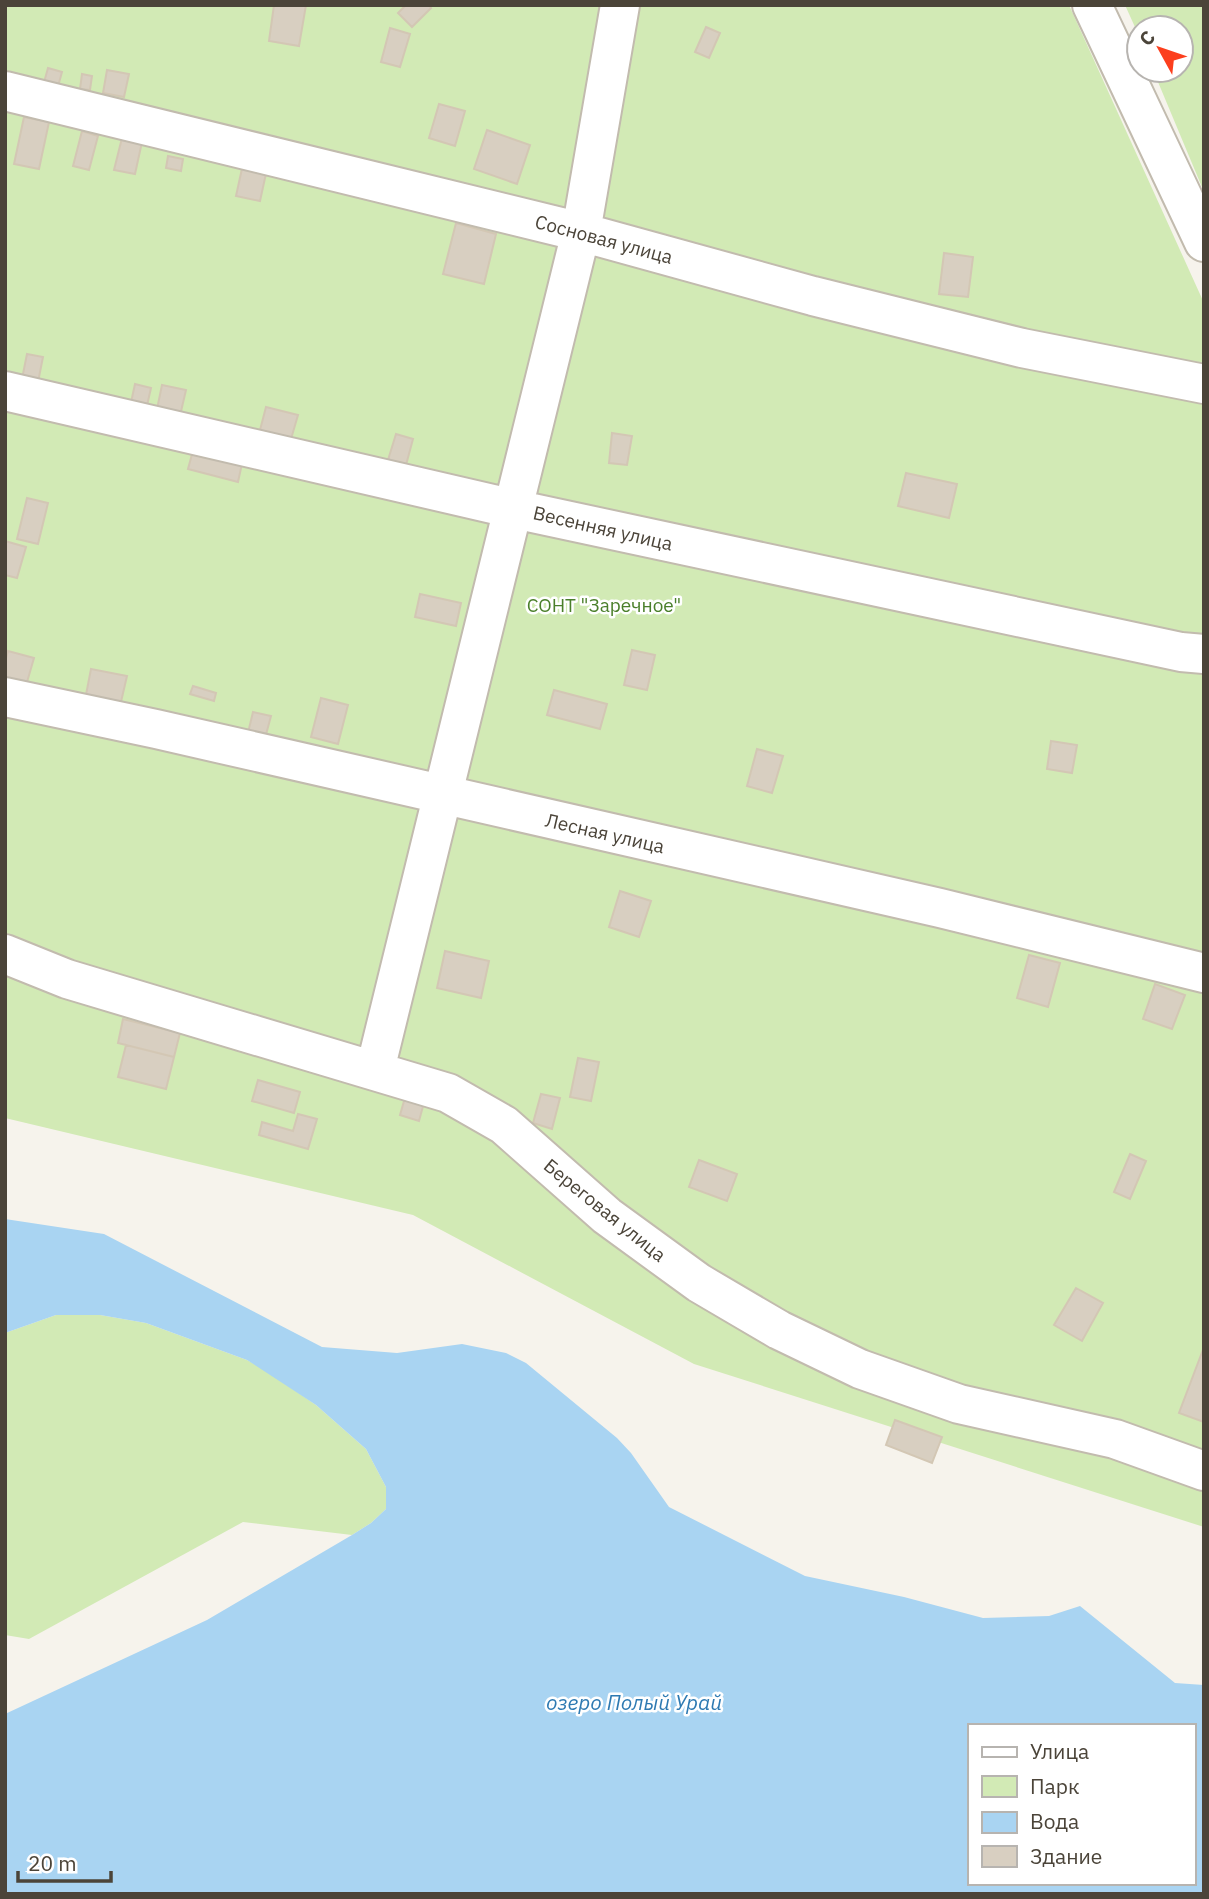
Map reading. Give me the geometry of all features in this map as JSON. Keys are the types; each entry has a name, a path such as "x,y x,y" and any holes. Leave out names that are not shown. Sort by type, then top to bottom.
{"street":[{"path":"375,1070 581,232 621,5"},
{"path":"1092,5 1204,242"},
{"name":"Сосновая улица","path":"5,91 581,232 813,296 1009,345 1204,384"},
{"name":"Весенняя улица","path":"5,391 514,509 1181,652 1204,654"},
{"name":"Лесная улица","path":"5,697 953,911 1204,973"},
{"name":"Береговая улица","path":"5,954 67,979 448,1093 504,1125 607,1216 699,1283 779,1330 860,1369 959,1404 1115,1439 1204,1471"}],"green space":[{"name":"СОНТ \"Заречное\"","path":"5,5 1069,5 1204,303 1204,1527 694,1364 413,1215 5,1118"},
{"path":"1125,5 1204,5 1204,192 1159,84 1195,84 1195,14 1129,14"},
{"path":"56,1315 100,1315 146,1323 247,1360 265,1370 316,1405 366,1449 386,1487 386,1509 352,1535 243,1522 29,1639 5,1635 5,1333"}],"water":[{"name":"озеро Полый Урай","path":"5,1219 104,1234 322,1347 397,1353 462,1344 506,1353 526,1363 617,1438 631,1453 669,1507 805,1576 904,1597 983,1618 1049,1616 1080,1606 1175,1683 1204,1685 1204,1894 5,1894 5,1714 207,1620 352,1535 386,1509 386,1487 366,1449 316,1405 247,1360 146,1323 100,1315 56,1315 5,1333"}],"building":[{"path":"274,5 306,5 299,46 269,41"},
{"path":"406,5 429,5 431,8 412,27 398,13"},
{"path":"706,27 720,33 709,58 695,52"},
{"path":"390,28 410,34 400,67 381,62"},
{"path":"48,68 62,72 57,90 43,86"},
{"path":"107,70 129,74 124,97 103,93"},
{"path":"82,74 92,76 90,90 80,89"},
{"path":"439,104 465,111 455,146 429,138"},
{"path":"24,117 49,122 39,169 14,164"},
{"path":"487,130 530,145 517,184 474,169"},
{"path":"82,131 98,136 89,170 73,166"},
{"path":"122,138 142,142 135,174 114,170"},
{"path":"168,156 183,159 181,171 166,168"},
{"path":"243,164 267,169 260,201 236,196"},
{"path":"456,223 496,234 484,284 443,274"},
{"path":"944,253 973,257 968,297 939,294"},
{"path":"27,354 43,357 38,382 22,379"},
{"path":"135,384 151,388 146,410 130,407"},
{"path":"162,385 186,390 179,420 156,414"},
{"path":"266,407 298,415 291,439 260,430"},
{"path":"612,433 632,436 627,465 609,463"},
{"path":"396,434 413,439 406,465 388,460"},
{"path":"194,447 243,459 238,482 188,469"},
{"path":"906,473 957,484 949,518 898,506"},
{"path":"27,498 48,503 38,544 17,539"},
{"path":"5,541 26,547 17,578 5,575"},
{"path":"420,594 461,603 456,626 415,617"},
{"path":"632,650 655,655 647,690 624,685"},
{"path":"8,651 34,658 25,689 5,683"},
{"path":"91,669 127,676 120,706 85,700"},
{"path":"193,686 216,693 214,701 190,694"},
{"path":"554,690 607,704 600,729 547,715"},
{"path":"321,698 348,705 338,744 311,737"},
{"path":"253,712 271,716 264,742 247,737"},
{"path":"1051,741 1077,745 1072,773 1047,769"},
{"path":"757,749 783,756 772,793 747,786"},
{"path":"620,891 651,901 639,937 609,927"},
{"path":"445,951 489,961 481,998 437,988"},
{"path":"1029,955 1060,963 1048,1007 1017,998"},
{"path":"1155,984 1185,995 1172,1029 1143,1019"},
{"path":"123,1019 180,1033 174,1057 118,1043"},
{"path":"126,1045 174,1057 166,1089 118,1077"},
{"path":"578,1058 599,1062 591,1101 570,1097"},
{"path":"258,1080 300,1092 294,1113 252,1101"},
{"path":"406,1094 425,1099 419,1121 400,1115"},
{"path":"541,1094 560,1098 552,1129 533,1123"},
{"path":"298,1114 317,1119 308,1149 259,1135 262,1122 293,1131"},
{"path":"1130,1154 1146,1161 1130,1199 1114,1192"},
{"path":"699,1160 737,1174 727,1201 689,1187"},
{"path":"1076,1288 1103,1303 1082,1341 1054,1325"},
{"path":"1204,1347 1204,1422 1179,1413"},
{"path":"895,1420 942,1437 932,1463 886,1445"}]}
